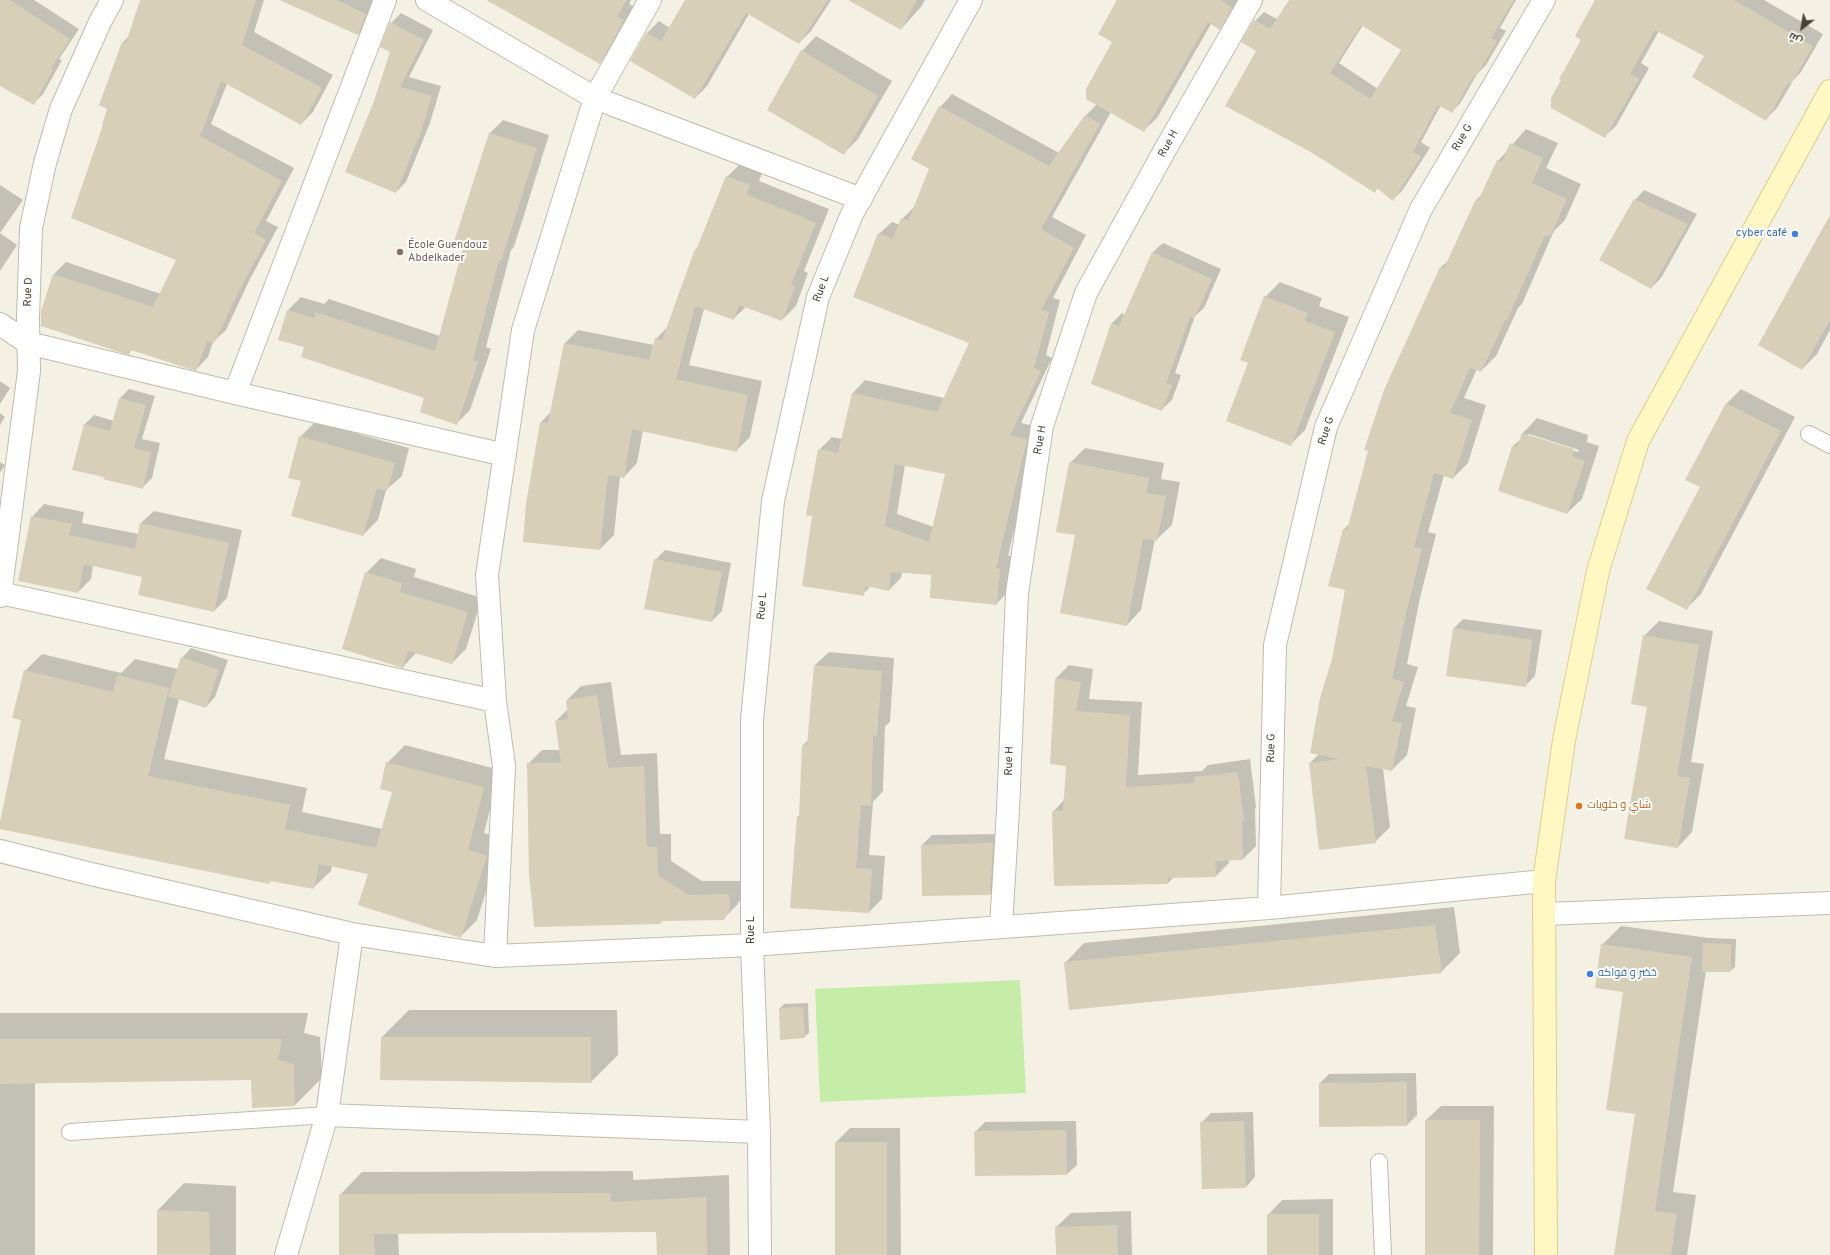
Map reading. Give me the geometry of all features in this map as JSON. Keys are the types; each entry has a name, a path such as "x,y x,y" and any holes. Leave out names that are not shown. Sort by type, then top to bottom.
{"main road":[{"path":"1546,1255 1544,881 1564,740 1598,571 1638,442 1830,91"}],"street":[{"name":"Rue D","path":"0,595 29,372 28,343 31,228 45,163 61,110 100,22 112,0"},
{"path":"235,393 384,0"},
{"path":"427,0 595,98 861,199"},
{"path":"496,956 504,766 495,701 487,575 523,330 595,98 650,0"},
{"name":"Rue L","path":"760,1255 752,945 752,720 773,501 818,297 852,214 971,0"},
{"name":"Rue H","path":"1001,927 1008,810 1016,593 1042,426 1086,293 1166,148 1251,0"},
{"name":"Rue G","path":"1269,908 1275,645 1326,427 1421,209 1544,0"},
{"path":"0,324 28,343 235,393 505,455"},
{"path":"0,595 495,701"},
{"path":"0,851 99,876 352,934 496,956 752,945 1269,908 1544,881"},
{"path":"1544,914 1830,903"},
{"path":"286,1255 327,1115 352,934"},
{"path":"327,1115 758,1132"}],"lane":[{"path":"1809,434 1830,445"},
{"path":"70,1132 327,1115"},
{"path":"1379,1162 1383,1255"}],"green space":[{"path":"1020,980 1026,1093 820,1102 815,989"}],"building":[{"path":"0,0 10,0 70,39 51,68 53,70 34,105 0,86"},
{"path":"140,0 256,0 242,45 322,88 301,125 221,81 200,136 282,181 254,233 266,240 214,343 207,341 196,371 131,350 129,355 41,326 41,311 53,274 153,307 176,260 71,218 103,125 107,109 99,105 122,42 126,43"},
{"path":"279,0 337,0 366,14 358,35"},
{"path":"486,0 627,0 617,16 624,20 600,64"},
{"path":"685,0 828,0 799,44 746,13 695,99 630,61 646,33 661,41"},
{"path":"848,0 917,0 901,30"},
{"path":"1117,0 1220,0 1232,8 1220,30 1208,22 1144,132 1086,99 1086,89 1112,42 1098,34"},
{"path":"1289,0 1514,0 1491,38 1497,41 1452,113 1438,105 1413,152 1421,157 1393,201 1377,188 1375,193 1311,152 1225,106 1256,51 1241,42 1254,20 1270,29","holes":["1361,25 1401,50 1370,99 1330,73"]},
{"path":"1595,0 1734,0 1813,46 1791,84 1788,83 1766,121 1692,77 1704,56 1655,30 1630,74 1639,79 1605,138 1551,108 1551,98 1561,80 1559,79 1581,40 1575,36"},
{"path":"390,22 424,40 400,87 432,96 420,134 396,193 345,172 374,101 390,52 380,47"},
{"path":"801,50 878,96 844,155 767,110"},
{"path":"939,106 1049,166 1085,115 1100,124 1041,229 1074,248 1041,310 1049,312 1034,368 1041,371 1010,435 1027,439 996,568 1000,569 997,605 930,598 931,575 891,572 889,591 865,586 864,596 802,586 812,516 806,515 818,449 838,453 852,393 937,412 969,343 853,297 878,233 893,239 901,218 908,221 929,169 911,159","holes":["895,464 945,474 929,542 885,526"]},
{"path":"489,133 537,148 501,261 499,260 473,360 478,362 457,425 420,412 424,398 301,357 304,347 278,340 287,310 314,318 315,312 435,351 463,248 453,245"},
{"path":"1510,143 1543,158 1532,183 1567,199 1550,236 1545,235 1507,320 1505,320 1481,372 1470,368 1450,413 1472,420 1453,479 1434,473 1414,547 1422,549 1392,679 1404,682 1392,721 1402,723 1392,771 1366,766 1376,843 1319,850 1309,763 1340,759 1310,753 1320,698 1332,659 1345,590 1328,586 1343,529 1347,530 1368,451 1364,450 1384,390 1440,267 1444,268 1476,199 1478,201 1497,160 1502,162"},
{"path":"726,176 750,185 746,194 816,223 791,285 795,286 782,321 739,305 734,320 695,306 676,379 748,395 737,452 632,429 624,478 608,475 600,550 523,542 526,504 540,422 548,423 564,343 649,360 655,338 662,340 695,249 696,250"},
{"path":"1634,199 1688,224 1651,289 1599,260"},
{"path":"1830,215 1830,320 1802,370 1758,345"},
{"path":"1152,252 1212,279 1194,319 1190,317 1166,383 1172,385 1162,411 1091,384 1111,323 1119,326"},
{"path":"1264,296 1308,313 1305,321 1335,332 1291,446 1226,421 1248,363 1240,360"},
{"path":"119,398 146,405 134,448 151,452 143,489 103,479 104,477 72,470 84,424 110,431"},
{"path":"1726,403 1781,431 1687,610 1646,589 1700,487 1685,480"},
{"path":"1522,433 1574,449 1572,457 1585,461 1567,514 1498,491 1512,446 1517,447"},
{"path":"299,436 395,463 387,491 377,488 363,536 291,516 301,481 288,478"},
{"path":"1069,462 1149,478 1146,493 1166,496 1157,541 1143,538 1127,626 1060,613 1075,535 1056,532"},
{"path":"31,516 72,524 69,535 135,549 140,523 229,543 214,612 138,595 142,577 84,564 78,593 18,581"},
{"path":"654,559 722,572 712,622 644,609"},
{"path":"365,572 402,583 400,592 468,612 452,664 408,651 403,668 342,649"},
{"path":"1453,628 1532,640 1526,687 1446,676"},
{"path":"1643,635 1699,645 1677,776 1690,778 1678,848 1624,839 1647,707 1631,704"},
{"path":"181,657 219,670 206,708 168,696"},
{"path":"814,665 882,671 877,736 873,736 871,806 861,805 856,868 872,869 869,913 790,908 797,816 799,816 802,745 807,745"},
{"path":"24,670 113,692 117,675 169,688 148,776 290,805 285,829 376,848 392,792 380,789 386,762 484,787 468,850 487,856 461,938 358,905 368,874 319,864 314,889 270,881 269,884 0,829 0,822 21,720 12,718"},
{"path":"1055,678 1081,682 1076,711 1130,715 1126,787 1195,783 1195,777 1238,772 1244,821 1242,821 1243,860 1215,861 1216,877 1168,878 1168,884 1054,886 1052,811 1063,811 1066,766 1050,764"},
{"path":"597,695 608,768 644,766 647,847 657,847 658,875 688,895 729,894 730,910 724,920 662,921 660,924 534,927 529,876 527,763 561,763 555,721 568,719 566,700"},
{"path":"993,843 990,895 922,896 921,845"},
{"path":"1435,925 1442,973 1069,1010 1064,962"},
{"path":"1703,943 1731,944 1731,972 1702,972"},
{"path":"1601,944 1692,957 1655,1211 1677,1214 1671,1255 1614,1255 1635,1114 1606,1110 1623,992 1595,988"},
{"path":"803,1007 805,1038 780,1040 779,1008"},
{"path":"381,1037 591,1037 591,1083 380,1080"},
{"path":"0,1039 282,1039 278,1060 294,1064 295,1106 252,1108 251,1080 0,1084"},
{"path":"1407,1082 1407,1126 1319,1127 1319,1083"},
{"path":"1425,1120 1480,1120 1479,1255 1425,1255"},
{"path":"1244,1121 1246,1188 1202,1189 1200,1122"},
{"path":"1066,1130 1067,1175 975,1176 974,1131"},
{"path":"835,1142 887,1142 887,1255 835,1255"},
{"path":"611,1193 611,1202 706,1197 707,1255 657,1255 656,1232 374,1234 375,1255 339,1255 339,1194"},
{"path":"157,1210 209,1212 210,1255 157,1255"},
{"path":"1267,1214 1319,1214 1319,1255 1267,1255"},
{"path":"1117,1225 1118,1255 1056,1255 1055,1227"}],"place":[{"name":"cyber café","path":"1795,234"},
{"name":"École Guendouz Abdelkader","path":"400,252"},
{"name":"شاي و حلويات","path":"1579,806"},
{"name":"خضر و فواكه","path":"1590,974"}]}
